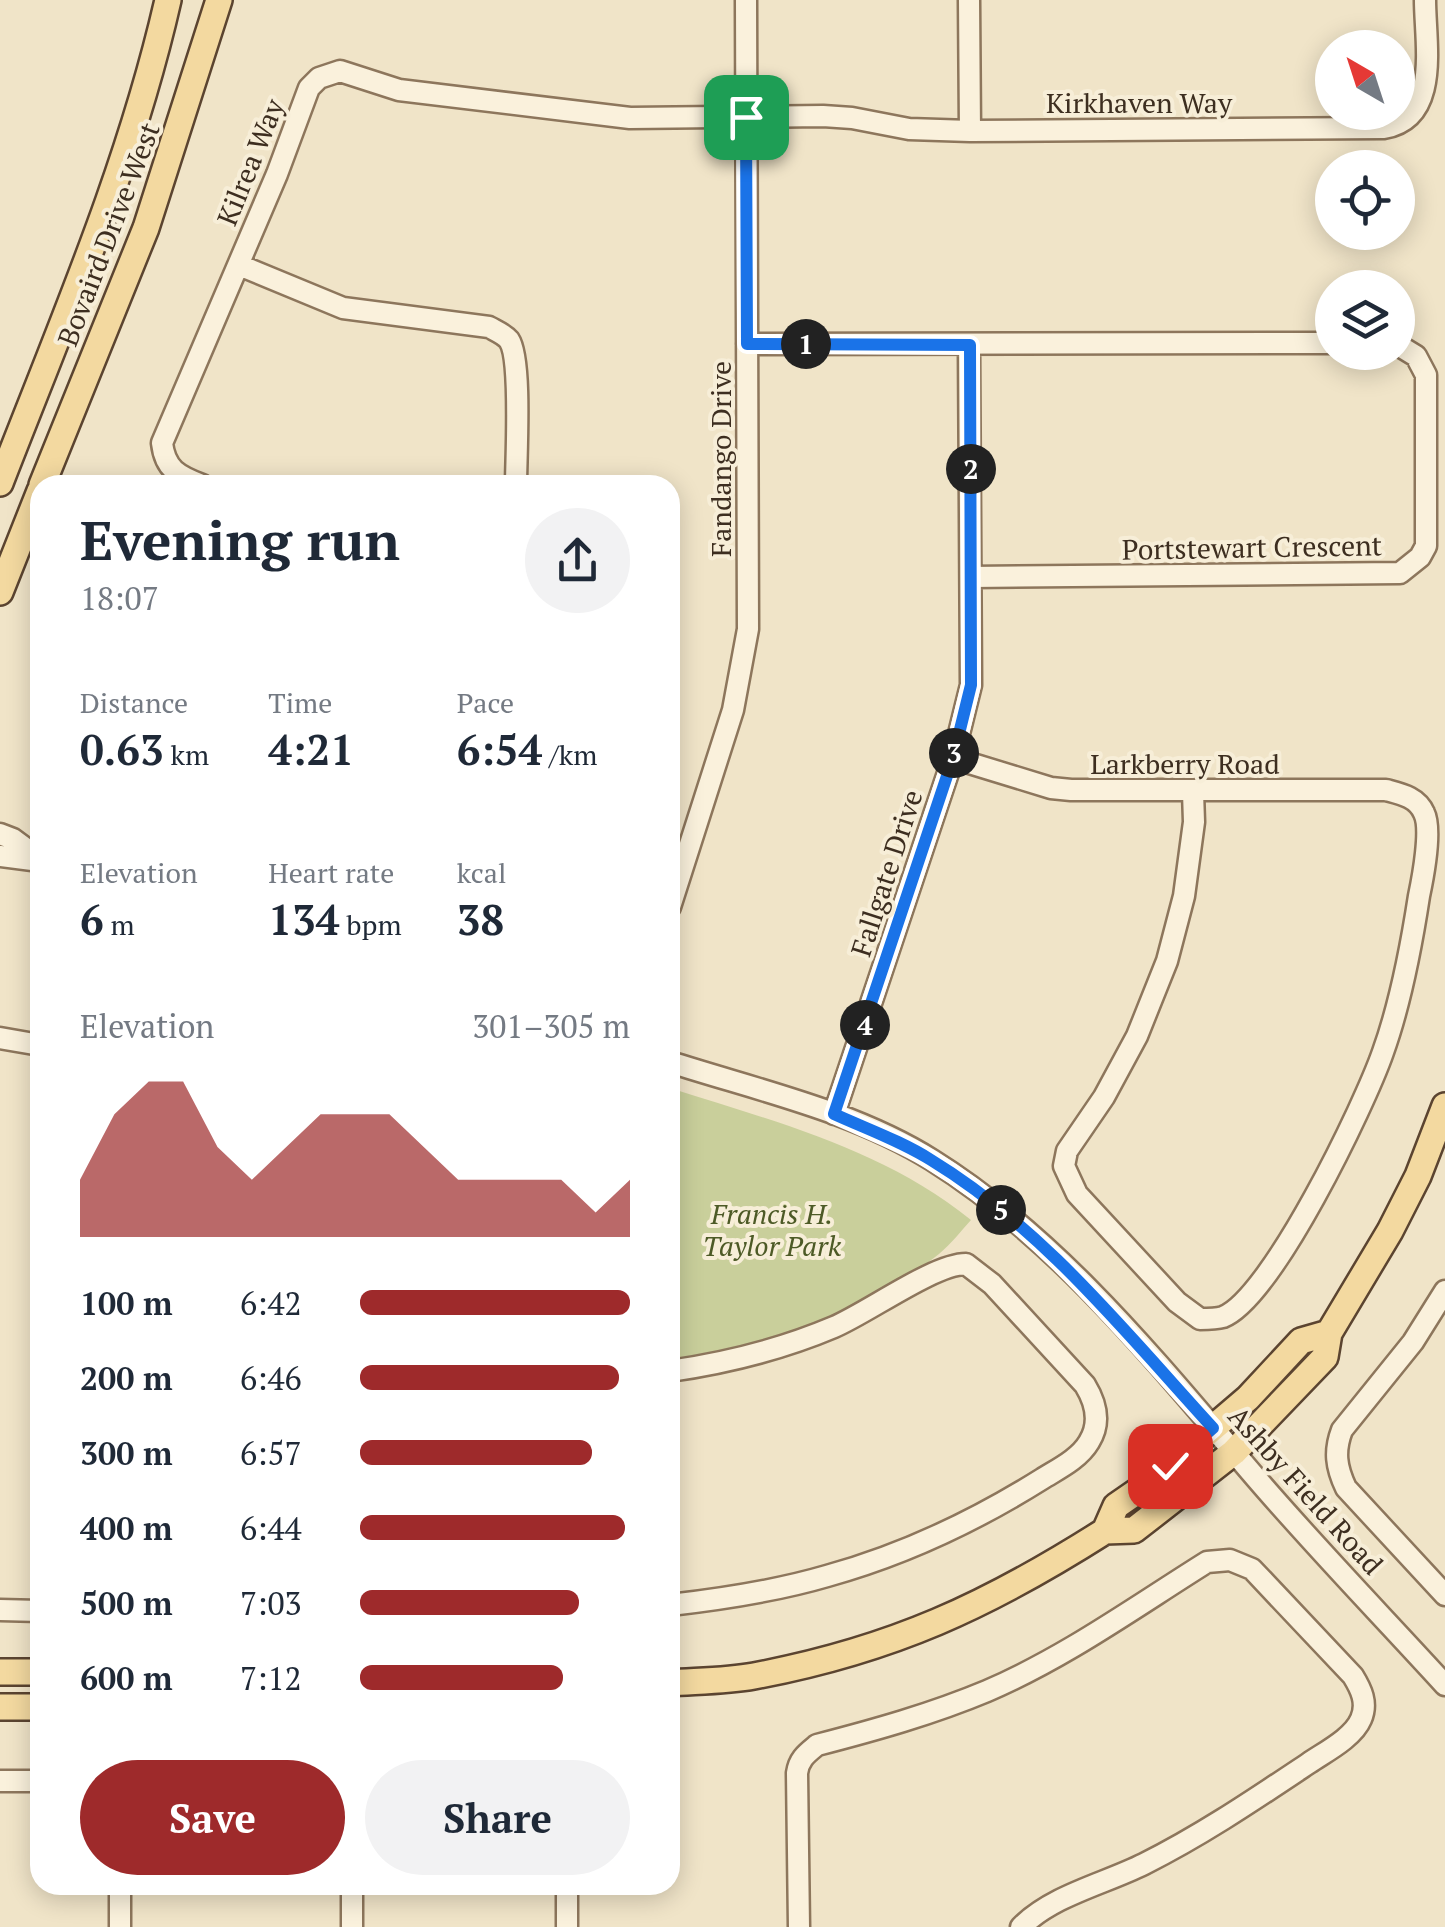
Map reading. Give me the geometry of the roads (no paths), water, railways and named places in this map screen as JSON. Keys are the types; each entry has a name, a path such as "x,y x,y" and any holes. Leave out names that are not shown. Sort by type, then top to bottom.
{"main road":[{"name":"Bovaird Drive West","path":"0,483 67,318 120,172 168,0"},
{"name":"Bovaird Drive West","path":"46,475 146,228 219,0"},
{"name":"Bovaird Drive West","path":"0,592 30,516"},
{"path":"680,1683 750,1677 860,1652 984,1602 1105,1531 1134,1530 1234,1452 1325,1357 1329,1333 1390,1231 1418,1176 1445,1106"},
{"path":"1105,1531 1116,1506 1248,1398 1300,1341 1329,1333"},
{"path":"0,1672 30,1672"},
{"path":"0,1707 30,1707"}],"street":[{"name":"Fandango Drive","path":"680,876 733,710 748,628 746,0"},
{"path":"970,0 970,131"},
{"name":"Kirkhaven Way","path":"746,117 852,118 909,129 970,131 1396,126 1418,108 1424,95 1425,0"},
{"name":"Kilrea Way","path":"178,475 169,468 162,443 309,88 320,78 340,72 398,90 630,118 746,117"},
{"path":"238,265 344,308 500,332 510,342 516,367 516,475"},
{"path":"747,344 1315,343"},
{"name":"Fallgate Drive","path":"834,1114 953,758 971,685 970,345"},
{"name":"Portstewart Crescent","path":"972,578 1400,573 1420,557 1426,543 1426,375 1415,355"},
{"name":"Larkberry Road","path":"953,758 1051,788 1193,792 1386,790 1418,804 1426,820 1417,912 1395,1014 1369,1089 1316,1196 1262,1278 1223,1317 1200,1319 1177,1302 1076,1194 1064,1166 1066,1151 1104,1098 1137,1036 1167,961 1184,896 1194,822 1193,792"},
{"path":"0,834 30,851"},
{"path":"0,856 30,858"},
{"path":"0,1038 30,1043"},
{"name":"Ashby Field Road","path":"680,1065 834,1114 931,1160 1006,1214 1104,1308 1445,1686"},
{"path":"680,1368 785,1345 860,1315 939,1269 966,1264 992,1284 1085,1385 1094,1400 1096,1415 1091,1440 1082,1452 1008,1500 931,1538 811,1581 680,1604"},
{"path":"1445,1291 1413,1342 1342,1430 1336,1445 1346,1488 1445,1595"},
{"path":"799,1927 797,1773 801,1758 817,1746 904,1722 988,1690 1089,1638 1207,1562 1230,1560 1252,1569 1353,1676 1364,1697 1361,1720 1352,1732 1320,1756 1209,1829 1142,1865 1038,1912 1021,1927"},
{"path":"0,1610 30,1611"},
{"path":"0,1781 30,1781"},
{"path":"120,1895 120,1927"},
{"path":"352,1895 352,1927"},
{"path":"567,1895 567,1927"}],"park label":[{"name":"Francis H. Taylor Park","path":"772,1229"}]}
